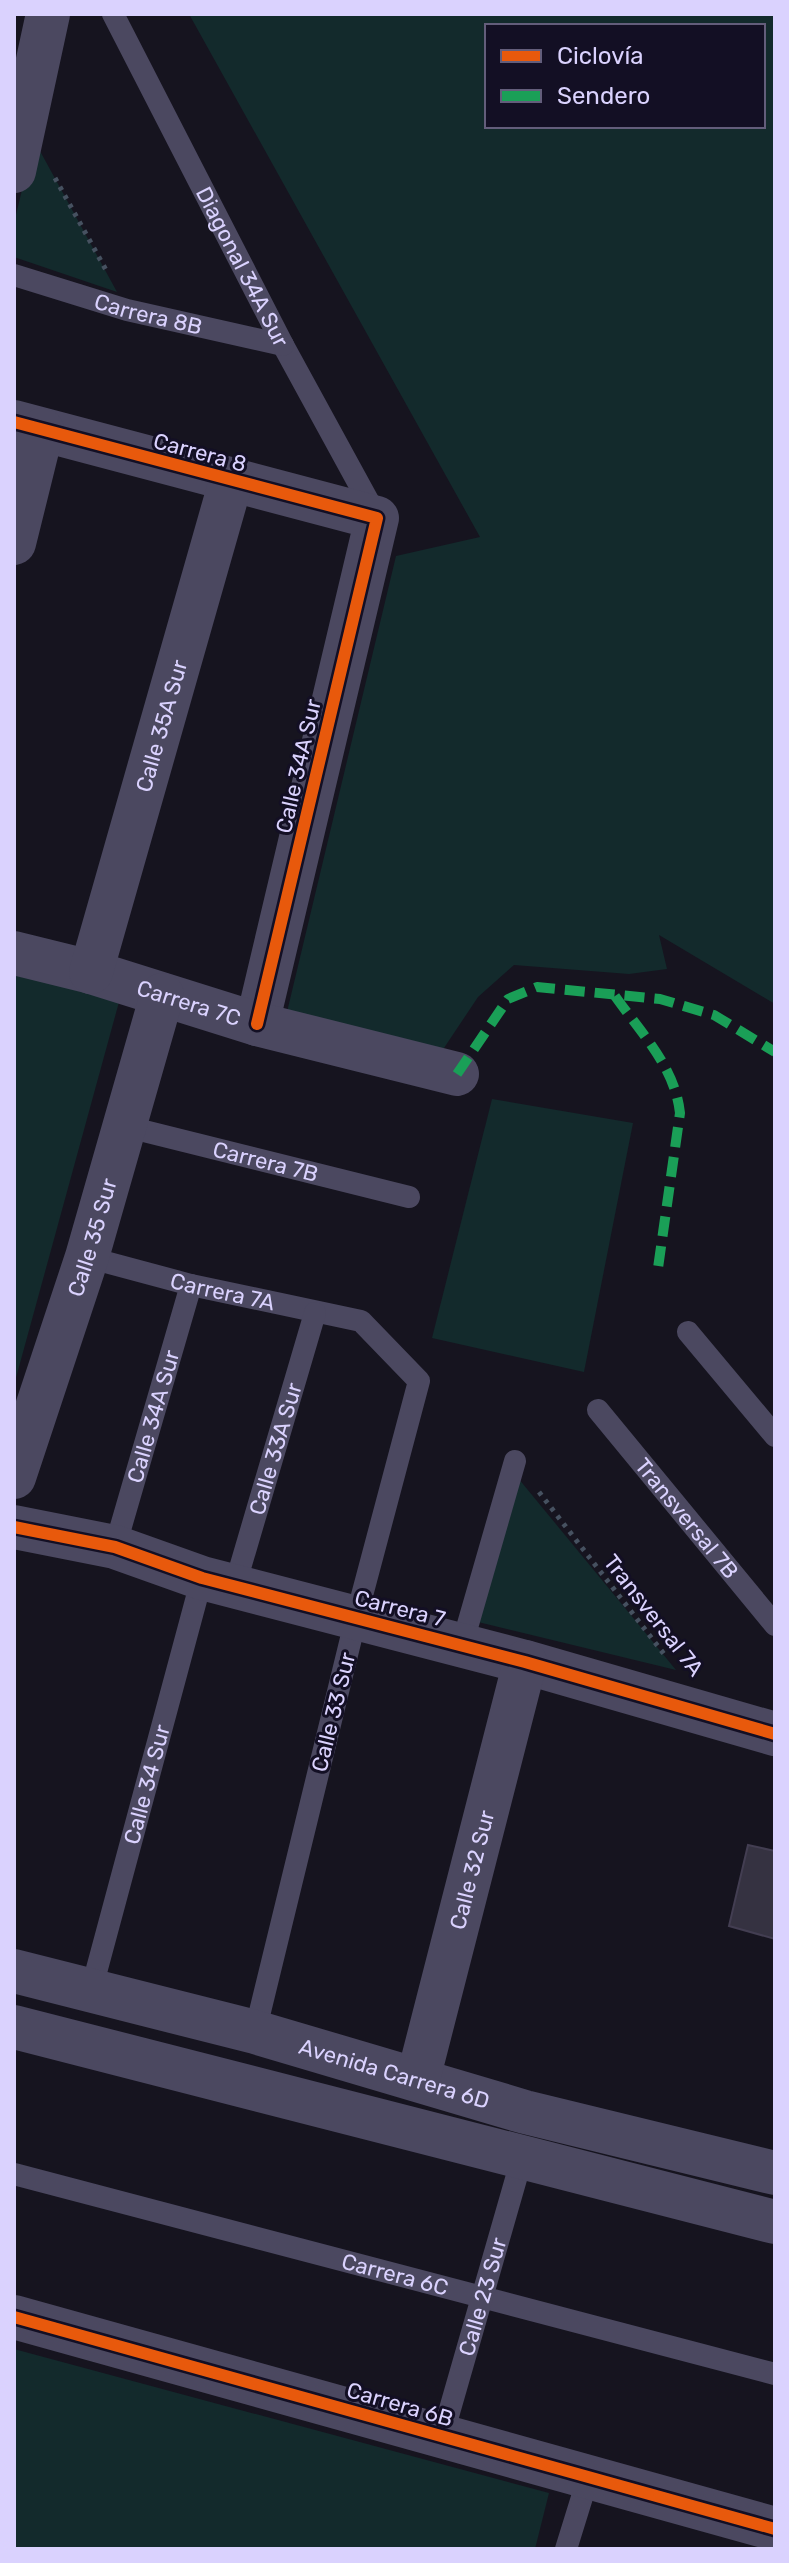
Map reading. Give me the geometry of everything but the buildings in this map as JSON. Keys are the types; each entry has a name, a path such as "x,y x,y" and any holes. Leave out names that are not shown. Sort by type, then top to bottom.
{"street":[{"path":"14,171 48,14"},
{"path":"14,543 28,426"},
{"name":"Carrera 8","path":"28,426 377,518"},
{"name":"Calle 35A Sur","path":"91,972 231,481"},
{"name":"Calle 34A Sur","path":"257,1024 377,518"},
{"name":"Carrera 7C","path":"14,953 91,972 257,1024 457,1074"},
{"name":"Calle 35 Sur","path":"14,1477 87,1257 162,995"},
{"name":"Carrera 7","path":"14,1527 115,1547 219,1582 525,1662 775,1734"},
{"name":"Calle 32 Sur","path":"418,2079 525,1662"},
{"name":"Avenida Carrera 6D","path":"14,1971 255,2032 525,2112 775,2173"},
{"name":"Avenida Carrera 6D","path":"14,2027 775,2222"},
{"name":"Carrera 6B","path":"14,2317 775,2529"}],"lane":[{"name":"Diagonal 34A Sur","path":"113,14 283,345 377,518"},
{"name":"Carrera 8B","path":"14,275 127,310 283,345"},
{"name":"Carrera 7B","path":"124,1126 409,1197"},
{"name":"Carrera 7A","path":"87,1257 191,1285 361,1321"},
{"name":"Calle 34A Sur","path":"115,1547 191,1285"},
{"name":"Calle 33A Sur","path":"219,1582 315,1313"},
{"name":"Calle 33 Sur","path":"255,2032 356,1618 419,1381 361,1321"},
{"path":"688,1332 775,1436"},
{"name":"Transversal 7B","path":"598,1410 775,1625"},
{"path":"462,1645 515,1461"},
{"name":"Calle 34 Sur","path":"91,1991 219,1582"},
{"name":"Calle 23 Sur","path":"442,2437 522,2158"},
{"name":"Carrera 6C","path":"14,2174 775,2374"},
{"path":"566,2549 588,2478"}],"path":[{"path":"25,121 127,310"}],"green space":[{"path":"189,14 775,14 775,1004 659,935 667,969 629,974 514,965 478,997 438,1057 287,1012 396,556 480,537"},
{"path":"34,140 117,292 14,257 14,223"},
{"path":"14,973 119,1002 14,1385"},
{"path":"492,1099 633,1123 584,1372 432,1338"},
{"path":"518,1478 676,1670 478,1622"},
{"path":"14,2349 549,2493 535,2549 14,2549"}],"marked path":[{"path":"457,1074 508,999 537,987 660,999 714,1015 775,1052"},
{"path":"615,996 664,1066 677,1096 680,1113 657,1275"}],"cycle path":[{"path":"14,422 377,518 257,1024"},
{"path":"14,1527 115,1547 202,1578 525,1662 775,1734"},
{"path":"14,2317 775,2529"}]}
